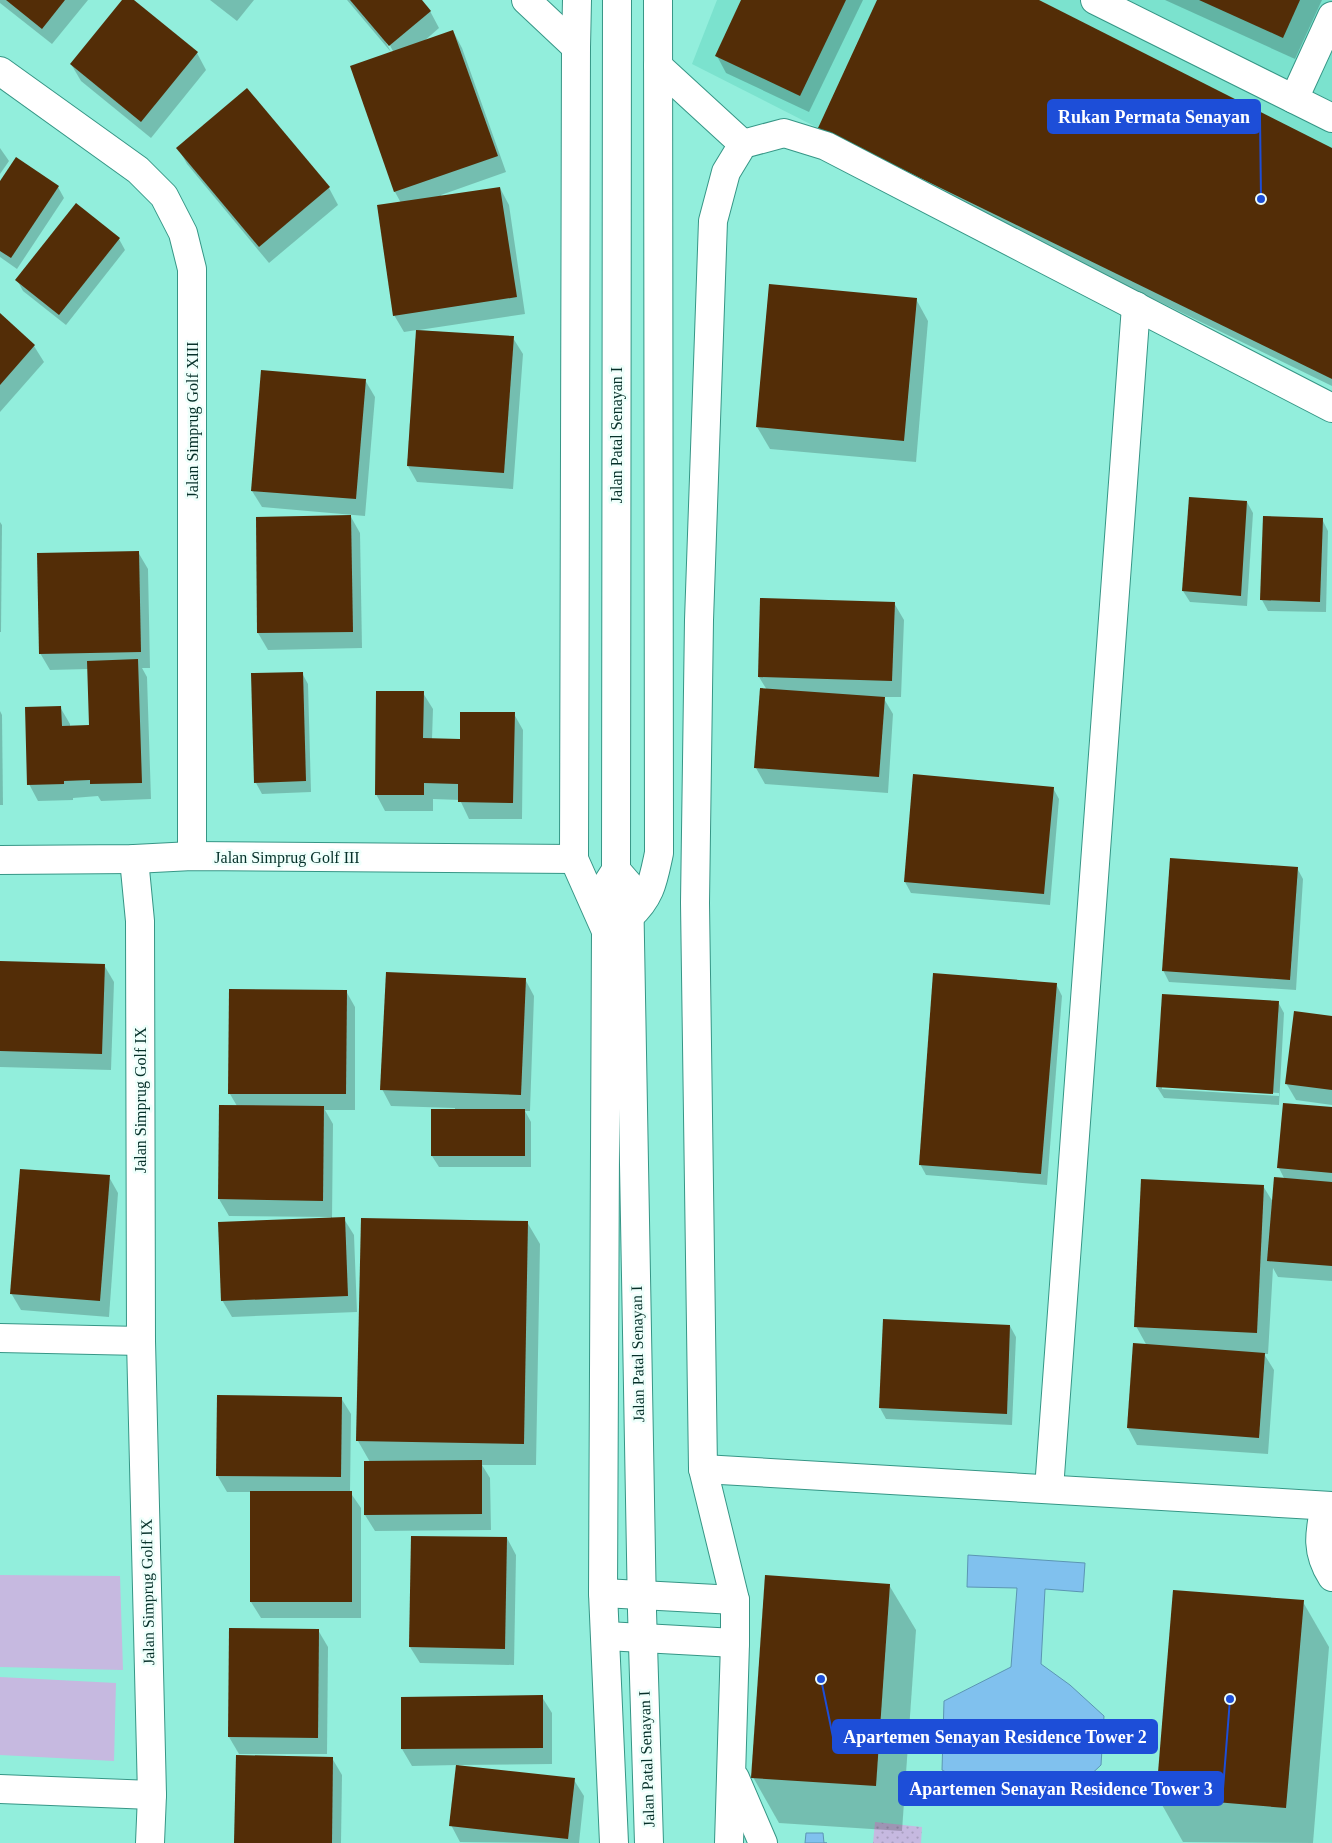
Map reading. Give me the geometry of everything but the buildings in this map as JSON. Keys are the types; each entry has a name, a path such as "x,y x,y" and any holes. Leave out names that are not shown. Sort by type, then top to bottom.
{"main road":[{"path":"526,0 576,47"},
{"name":"Jalan Patal Senayan I","path":"614,1843 604,1593 606,931 607,884 616,870 616,0"},
{"path":"629,917 643,904 652,883 660,853 658,0"},
{"path":"1094,0 1332,118"},
{"path":"573,4 576,47 574,858 606,931"},
{"path":"1294,99 1332,16"},
{"path":"658,66 743,144"},
{"name":"Jalan Simprug Golf XIII","path":"0,71 138,170 164,196 183,233 192,269 192,856"},
{"path":"729,1843 736,1643 735,1600 703,1469 695,913 699,620 713,221 726,172 743,144 784,133 826,146 1332,408"},
{"path":"1049,1489 1136,306"},
{"name":"Jalan Simprug Golf III","path":"0,860 134,859 192,856 574,858"},
{"name":"Jalan Simprug Golf IX","path":"134,859 140,921 141,1342 152,1795 150,1843"},
{"name":"Jalan Patal Senayan I","path":"616,870 629,885 642,1637 649,1843"},
{"path":"0,1338 141,1342"},
{"path":"703,1469 1328,1506 1320,1528 1319,1547 1324,1564 1332,1577"},
{"path":"604,1593 735,1600"},
{"path":"606,1636 736,1643"},
{"path":"731,1770 763,1843"},
{"path":"0,1789 152,1795"}],"shaded area":[{"path":"717,0 1332,0 1332,270 860,36 818,128 692,64"},
{"path":"0,1575 120,1576 123,1670 0,1667"},
{"path":"0,1677 116,1683 114,1761 0,1755"},
{"path":"875,1822 922,1827 921,1843 873,1843"}],"water":[{"path":"968,1555 1085,1563 1083,1592 1045,1589 1041,1664 1070,1685 1104,1716 1101,1765 1066,1798 986,1793 942,1770 944,1701 1011,1667 1017,1588 967,1587"},
{"path":"806,1833 823,1833 824,1843 805,1843"}],"place":[{"name":"Rukan Permata Senayan","path":"1261,199"},
{"name":"Apartemen Senayan Residence Tower 2","path":"821,1679"},
{"name":"Apartemen Senayan Residence Tower 3","path":"1230,1699"}]}
